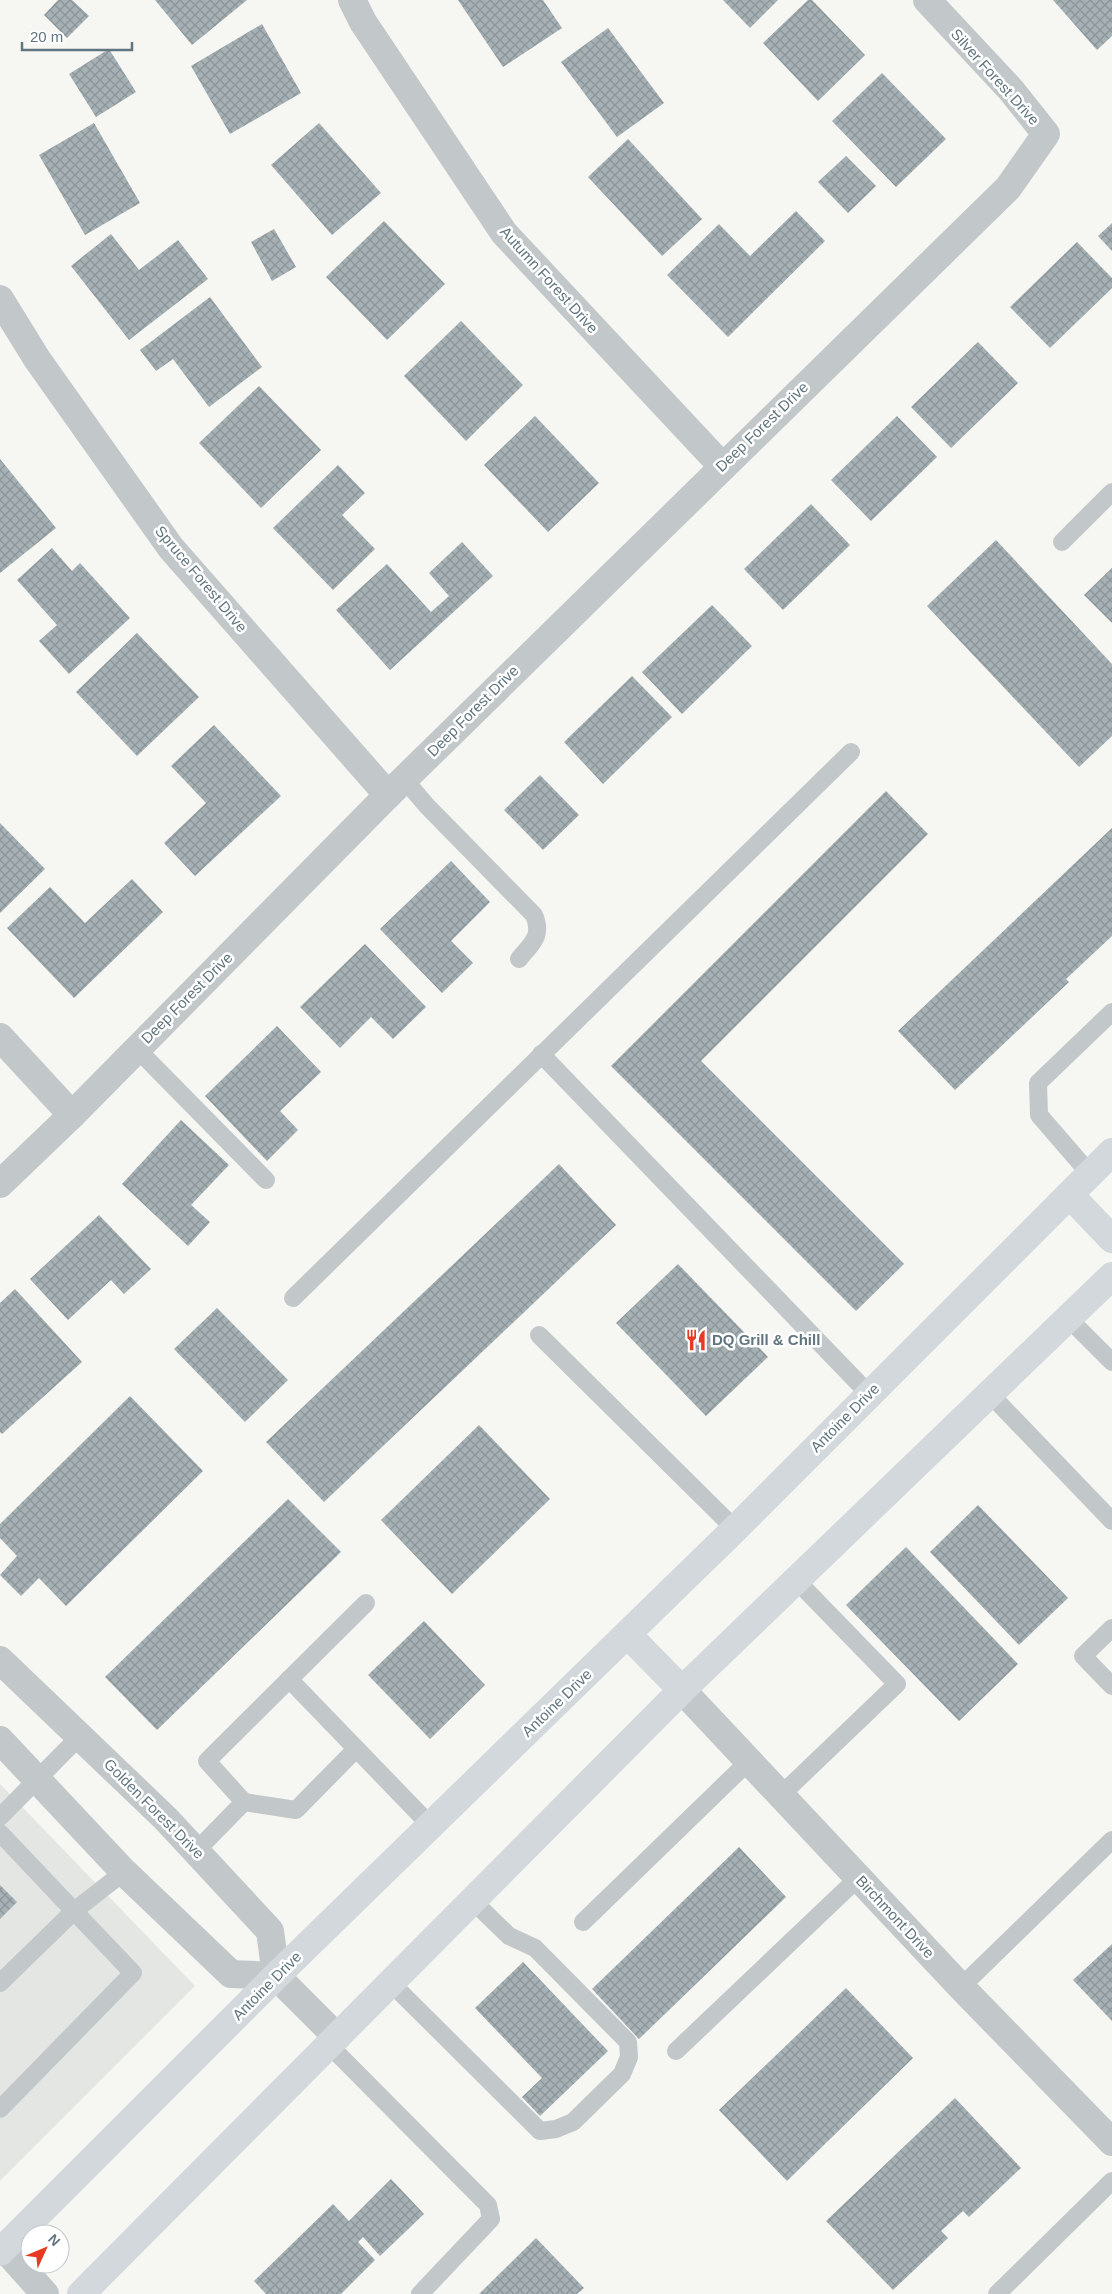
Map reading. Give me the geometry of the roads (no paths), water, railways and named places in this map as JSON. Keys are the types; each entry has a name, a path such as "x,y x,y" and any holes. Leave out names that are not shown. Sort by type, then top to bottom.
{"main road":[{"name":"Antoine Drive","path":"1,2248 276,1976 628,1635 1112,1152"},
{"path":"1070,1195 1112,1240"},
{"path":"81,2294 682,1690 1112,1276"},
{"path":"628,1635 682,1690"}],"street":[{"name":"Autumn Forest Drive","path":"352,0 363,22 504,233 722,466"},
{"name":"Silver Forest Drive","path":"927,0 1011,90 1046,134 1008,188 951,243"},
{"name":"Deep Forest Drive","path":"0,1184 72,1115 396,787 951,243"},
{"name":"Spruce Forest Drive","path":"0,299 37,359 171,548 396,787"},
{"path":"0,1037 72,1115"},
{"name":"Golden Forest Drive","path":"0,1660 166,1819 270,1931 276,1976"},
{"name":"Birchmont Drive","path":"682,1690 961,1987 1112,2142"},
{"path":"0,1740 124,1872 231,1974 276,1976 333,2041"},
{"path":"1,2248 45,2294"}],"lane":[{"path":"1062,542 1112,492"},
{"path":"293,1298 851,752"},
{"path":"396,787 427,806 534,916 538,926 536,938 519,959"},
{"path":"1090,1174 1039,1115 1038,1083 1112,1012"},
{"path":"137,1049 266,1180"},
{"path":"541,1054 869,1394"},
{"path":"1069,1319 1112,1362"},
{"path":"539,1336 735,1529"},
{"path":"990,1394 1112,1521"},
{"path":"781,1795 897,1684 796,1580"},
{"path":"356,1749 296,1810 244,1802 207,1761 366,1603"},
{"path":"1112,1628 1083,1656 1112,1686"},
{"path":"289,1679 431,1826"},
{"path":"0,1817 80,1736"},
{"path":"582,1922 748,1762"},
{"path":"196,1851 244,1802"},
{"path":"0,1833 133,1973 0,2109"},
{"path":"961,1987 1112,1840"},
{"path":"0,1983 74,1911 124,1872"},
{"path":"676,2051 858,1878"},
{"path":"391,1983 540,2131 556,2129 573,2122 622,2074 629,2057 628,2042 535,1948 510,1936 472,1901"},
{"path":"333,2041 488,2205 491,2219 420,2294"},
{"path":"997,2294 1112,2181"}],"place":[{"name":"DQ Grill & Chill","path":"696,1340"}]}
